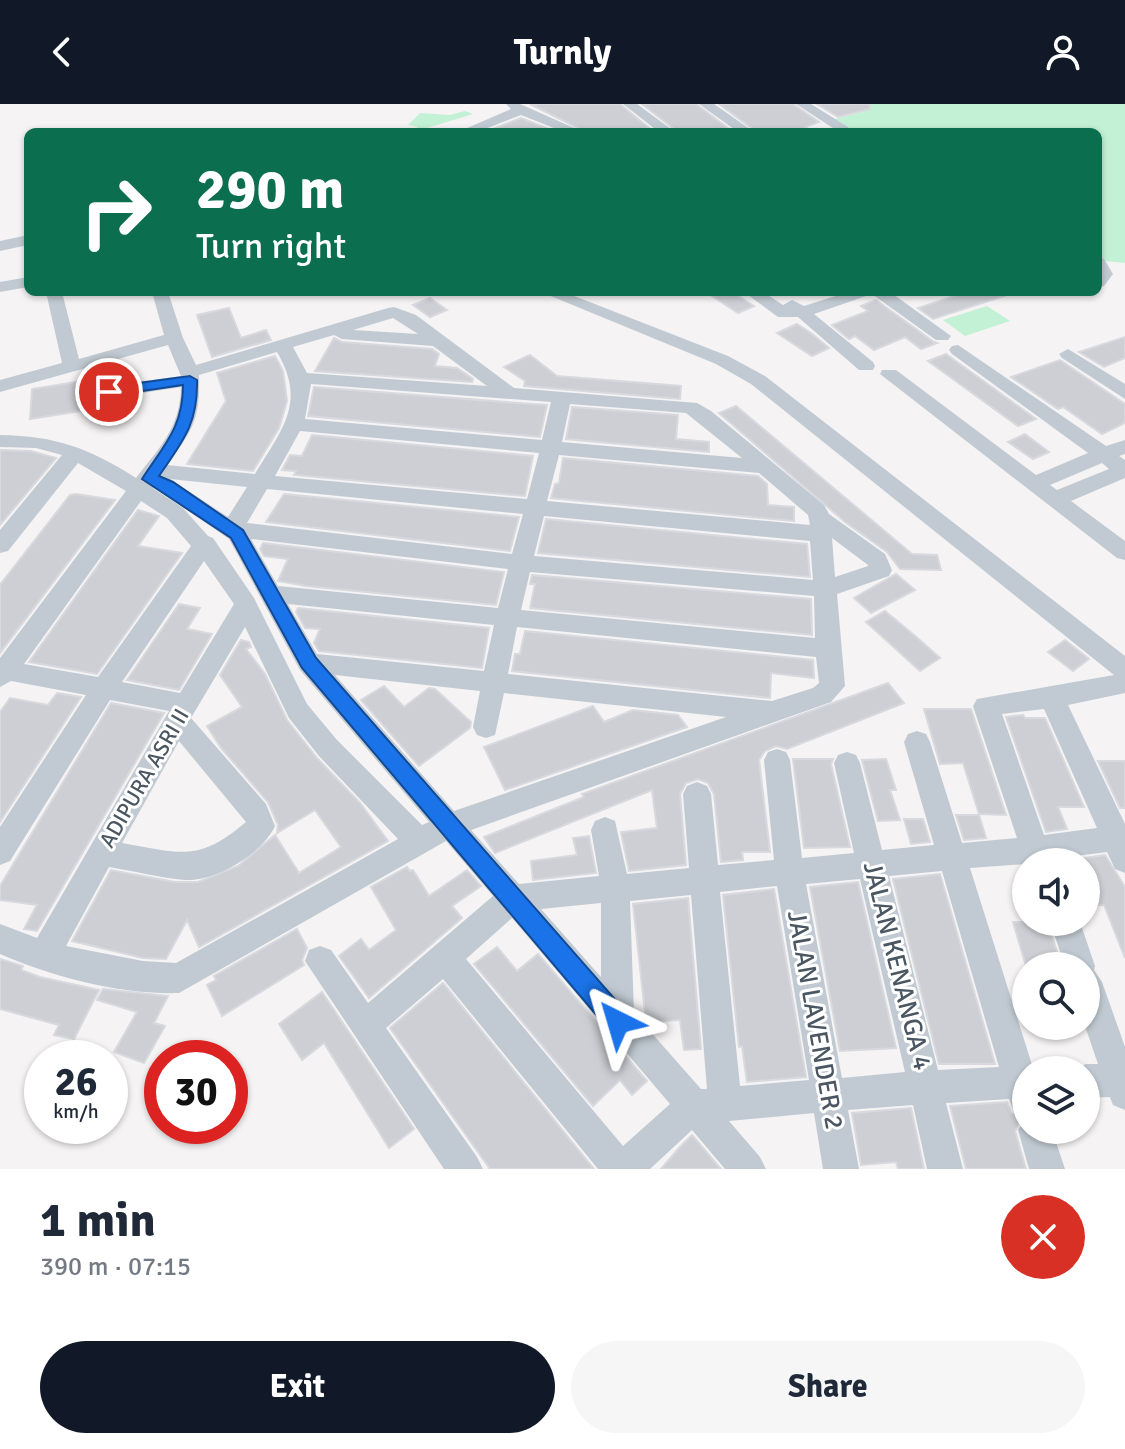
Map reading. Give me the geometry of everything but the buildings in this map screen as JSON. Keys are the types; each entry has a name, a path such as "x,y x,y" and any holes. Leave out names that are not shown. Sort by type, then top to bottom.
{"street":[{"path":"614,104 647,128"},
{"path":"629,104 662,128"},
{"path":"705,104 741,128"},
{"path":"788,104 827,128"},
{"path":"802,104 842,128"},
{"path":"473,128 515,107 570,128"},
{"path":"0,238 24,233"},
{"path":"0,246 24,241"},
{"path":"1102,271 1125,267"},
{"path":"1102,271 1125,276"},
{"path":"0,287 24,283"},
{"path":"55,296 72,368"},
{"path":"101,853 187,867 202,865 237,847 261,826 256,813 182,712 105,687 2,672 184,428 190,406 190,376 161,296"},
{"path":"559,296 722,360 758,380 1125,670"},
{"path":"758,296 784,313 802,312 852,296"},
{"path":"780,296 866,366"},
{"path":"886,296 942,336"},
{"path":"109,392 190,376 327,333 438,341 507,392"},
{"path":"0,386 174,338"},
{"path":"232,529 292,424 302,398 300,378 283,346"},
{"path":"958,350 1125,470"},
{"path":"1068,354 1125,393"},
{"path":"889,374 1125,552"},
{"path":"0,939 45,954 159,980 179,978 449,825 829,692 832,686 827,649 821,526 805,499 695,409 300,378"},
{"path":"486,727 508,617 538,505 562,397"},
{"path":"292,424 765,467"},
{"path":"0,441 67,442 167,486 232,529 309,663 618,1022 708,1107 748,1169"},
{"path":"0,545 67,442"},
{"path":"1033,484 1125,446"},
{"path":"1054,500 1125,470"},
{"path":"148,480 261,482 821,526 844,533 881,565 881,570 825,589 523,563 232,529"},
{"path":"148,480 205,543 246,604 298,711 328,748 419,841"},
{"path":"0,852 105,687 205,543"},
{"path":"271,594 827,649"},
{"name":"ADIPURA ASRI II","path":"45,954 246,604"},
{"path":"309,663 772,711"},
{"path":"1033,848 986,706 1052,698 1125,683"},
{"path":"1052,698 1122,845 1099,848"},
{"path":"917,742 1014,1056"},
{"name":"JALAN LAVENDER 2","path":"777,760 789,871 841,1169"},
{"name":"JALAN KENANGA 4","path":"847,763 945,1169"},
{"path":"697,794 703,879 708,1107"},
{"path":"605,830 615,887 618,1022"},
{"path":"365,1026 513,898 871,863 1012,856"},
{"path":"446,959 622,1169 708,1107 927,1087 1012,1088"},
{"path":"320,961 465,1169"},
{"path":"1100,1020 1124,1085 1100,1082"},
{"path":"1039,1144 1047,1169"}],"green space":[{"path":"850,104 1125,104 1125,263 1102,260 1102,128 850,128 835,119 862,112"},
{"path":"465,111 473,114 427,128 408,125 420,113 450,115"},
{"path":"987,306 1010,321 965,336 943,320"}],"route":[{"path":"109,392 190,380 190,406 184,428 150,479 167,486 237,534 309,663 618,1022"}]}
